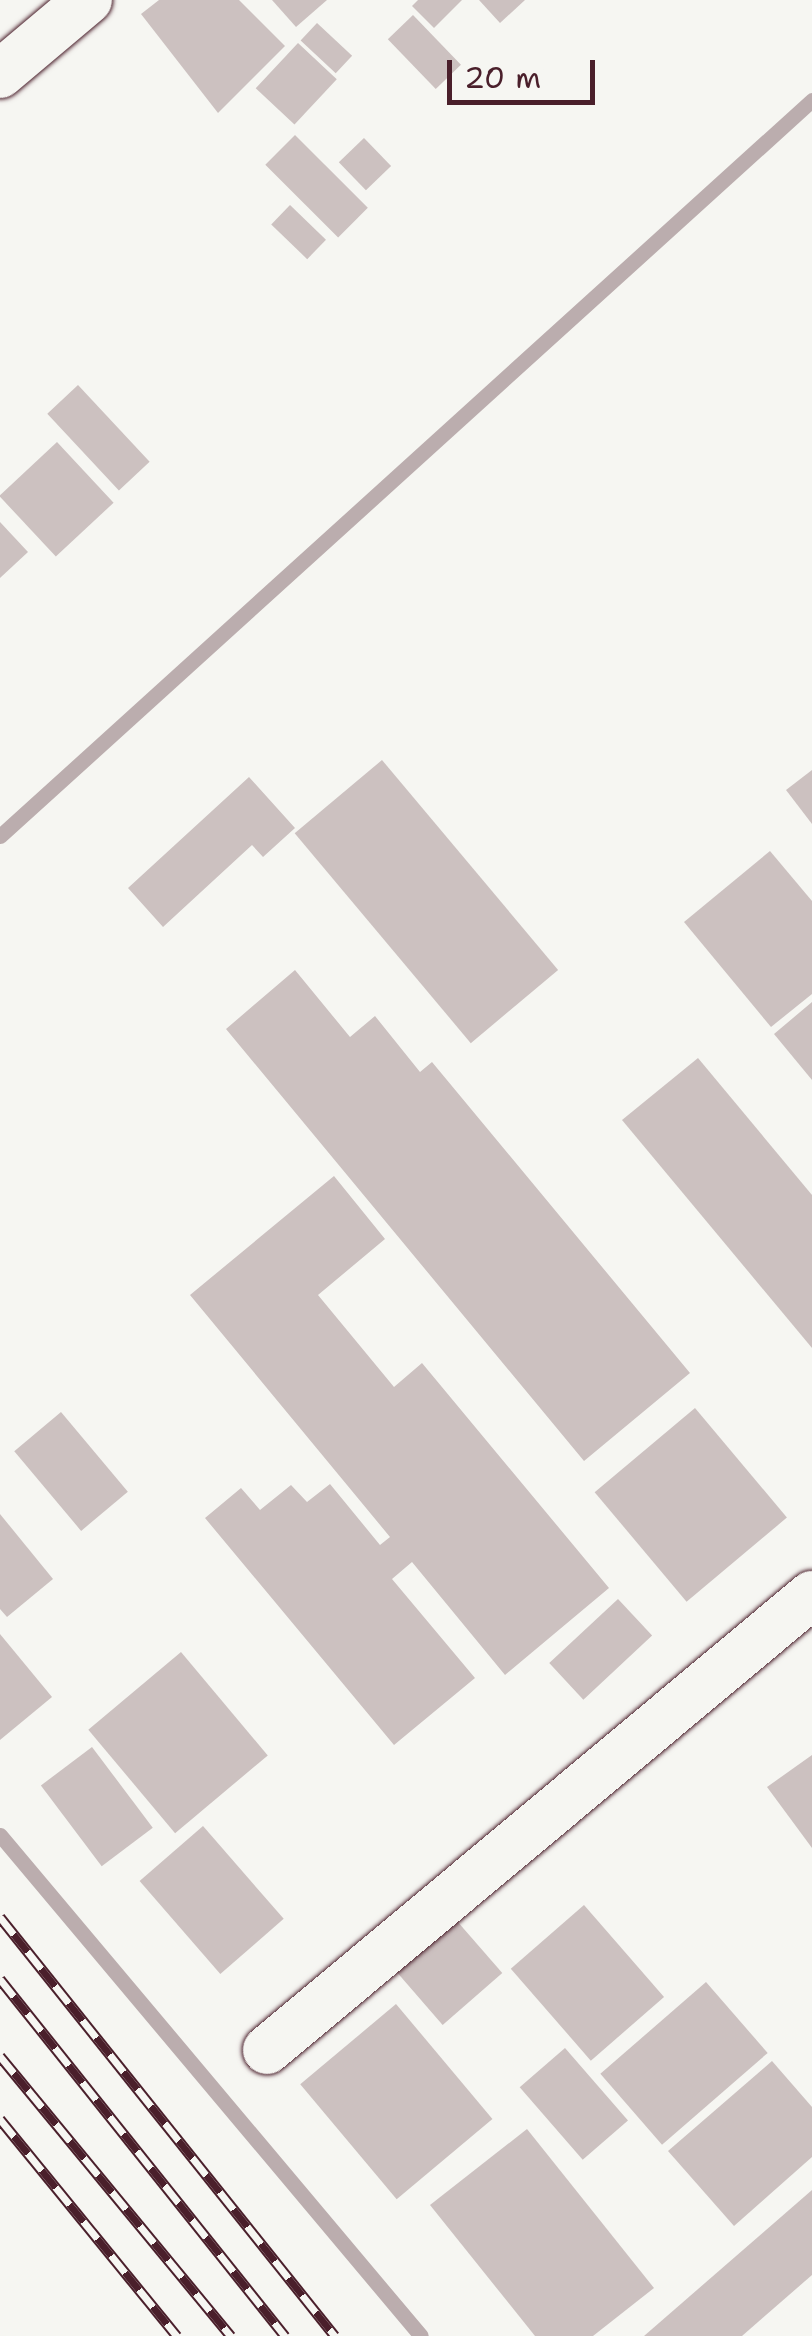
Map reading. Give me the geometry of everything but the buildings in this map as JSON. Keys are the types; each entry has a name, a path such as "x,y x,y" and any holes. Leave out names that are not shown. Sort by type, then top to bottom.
{"street":[{"path":"0,74 88,0"},
{"path":"267,2050 812,1595"}],"waterway":[{"path":"0,836 812,100"},
{"path":"0,1835 421,2336"}],"railway":[{"path":"0,1917 335,2336"},
{"path":"0,1979 285,2336"},
{"path":"0,2056 231,2336"},
{"path":"0,2119 177,2336"}]}
